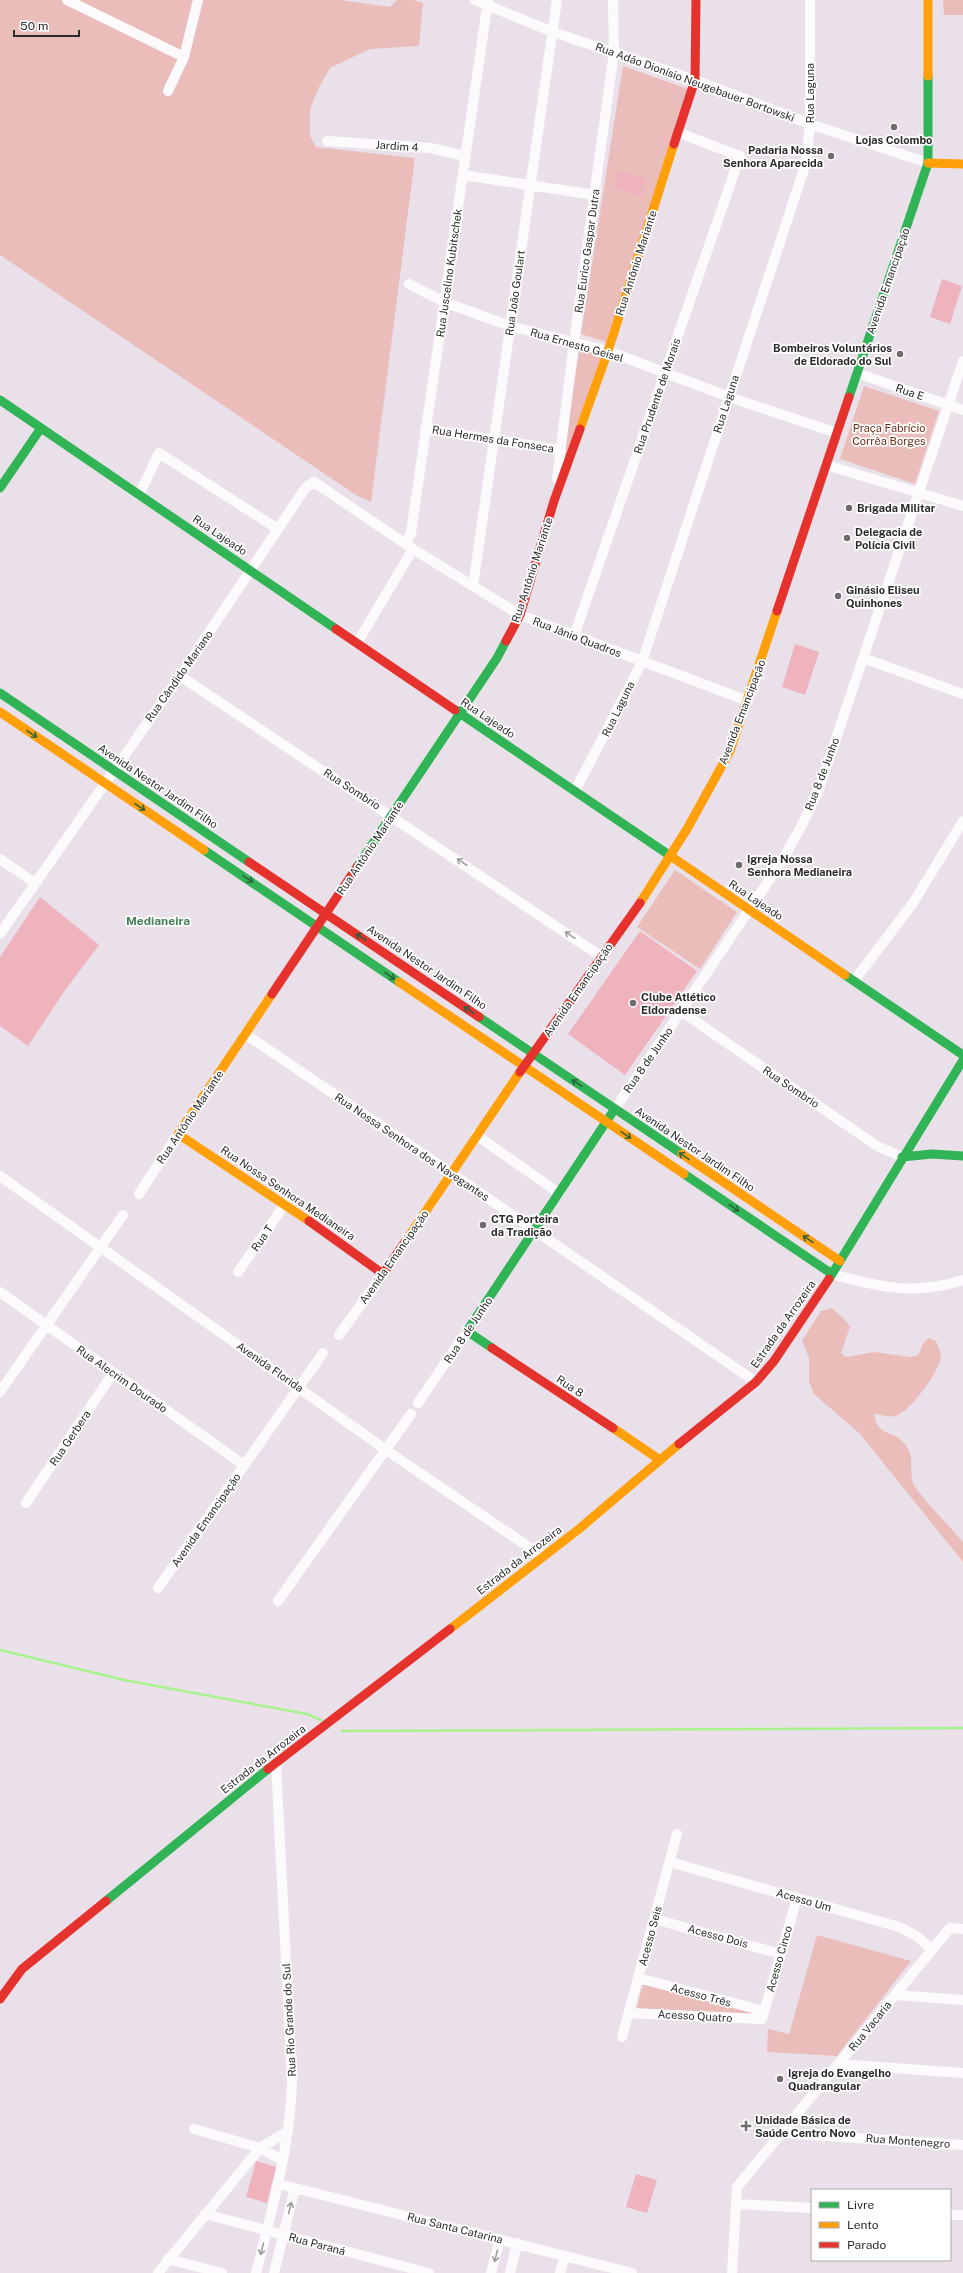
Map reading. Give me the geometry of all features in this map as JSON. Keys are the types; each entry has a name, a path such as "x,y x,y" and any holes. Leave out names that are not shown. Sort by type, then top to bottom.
{"main road":[{"name":"Rua Antônio Mariante","path":"178,1134 497,658 520,615 554,501 608,351 695,80 696,0"},
{"name":"Avenida Emancipação","path":"383,1274 476,1135 602,957 700,809 730,751 928,163 928,0"},
{"name":"Rua Adão Dionísio Neugebauer Bortowski","path":"928,163 963,164"},
{"name":"Rua Lajeado","path":"0,400 963,1055"},
{"path":"0,488 41,428"},
{"name":"Avenida Nestor Jardim Filho","path":"0,693 840,1261"},
{"path":"0,712 832,1274"},
{"path":"412,990 420,977"},
{"name":"Estrada da Arrozeira","path":"0,1999 22,1968 276,1763 542,1556 579,1529 660,1460 756,1382 774,1361 832,1274 902,1157 963,1060"},
{"name":"Rua 8 de Junho","path":"467,1331 615,1109"},
{"name":"Rua Nossa Senhora Medianeira","path":"178,1134 285,1204 383,1274"},
{"path":"902,1157 932,1154 963,1156"},
{"name":"Rua 8","path":"467,1331 660,1460"}],"street":[{"path":"67,0 184,57"},
{"path":"168,91 184,57 198,0"},
{"name":"Rua Adão Dionísio Neugebauer Bortowski","path":"475,0 488,2 553,32 695,80 810,124 928,163"},
{"name":"Rua João Goulart","path":"473,586 557,0"},
{"name":"Rua Eurico Gaspar Dutra","path":"554,501 574,342 614,52 613,0"},
{"name":"Rua Laguna","path":"575,791 642,662 728,396 806,163 810,124 810,0"},
{"name":"Rua Juscelino Kubitschek","path":"357,643 409,547 488,2"},
{"name":"Rua Prudente de Morais","path":"574,636 740,156 679,133"},
{"name":"Jardim 4","path":"327,141 430,148 466,156"},
{"path":"463,175 595,196"},
{"name":"Rua Ernesto Geisel","path":"409,284 444,302 510,326 608,351 728,396 837,433"},
{"name":"Rua 8 de Junho","path":"615,1109 682,1012 790,847 819,789 963,361"},
{"name":"Rua E","path":"857,373 963,410"},
{"name":"Rua Hermes da Fonseca","path":"425,429 561,450"},
{"path":"139,495 159,453 278,529"},
{"path":"826,465 963,506"},
{"name":"Rua Cândido Mariano","path":"0,934 104,782 180,676 306,487 314,482 376,524"},
{"name":"Rua Jânio Quadros","path":"376,524 409,547 520,615 748,701"},
{"path":"863,658 963,694"},
{"name":"Rua Sombrio","path":"180,676 392,815 602,957"},
{"path":"854,981 913,903 963,821"},
{"path":"0,859 35,884"},
{"name":"Rua Sombrio","path":"682,1012 877,1146 902,1157"},
{"name":"Rua Nossa Senhora dos Navegantes","path":"245,1034 535,1230 756,1382"},
{"name":"Rua Antônio Mariante","path":"139,1194 178,1134"},
{"path":"476,1135 559,1192"},
{"name":"Avenida Florida","path":"0,1176 100,1248 298,1386 386,1450 542,1556"},
{"name":"Rua T","path":"238,1272 285,1204"},
{"path":"1,1388 123,1216"},
{"path":"840,1261 850,1279"},
{"name":"Avenida Emancipação","path":"339,1335 383,1274"},
{"path":"832,1274 888,1288 917,1289 947,1285 963,1280"},
{"name":"Rua Alecrim Dourado","path":"0,1292 244,1465"},
{"name":"Rua 8 de Junho","path":"418,1403 467,1331"},
{"name":"Avenida Emancipação","path":"158,1588 298,1386 323,1353"},
{"name":"Rua Gerbera","path":"26,1503 113,1373"},
{"path":"278,1601 411,1414"},
{"name":"Rua Rio Grande do Sul","path":"256,2273 279,2184 288,2131 292,2082 276,1763"},
{"name":"Acesso Seis","path":"622,2037 677,1834"},
{"name":"Acesso Um","path":"670,1862 898,1927 918,1937 932,1950"},
{"name":"Acesso Cinco","path":"763,2015 797,1898"},
{"name":"Acesso Dois","path":"654,1918 781,1954"},
{"name":"Rua Vacaria","path":"732,2273 737,2187 950,1928 963,1929"},
{"name":"Acesso Três","path":"638,1978 763,2015"},
{"path":"896,1995 963,2000"},
{"name":"Acesso Quatro","path":"629,2013 763,2015"},
{"path":"838,2064 963,2073"},
{"path":"194,2129 260,2148 282,2160"},
{"path":"158,2273 260,2148 288,2131"},
{"name":"Rua Montenegro","path":"781,2133 963,2145"},
{"name":"Rua Santa Catarina","path":"279,2184 517,2243 612,2271 632,2273"},
{"path":"274,2273 296,2188"},
{"path":"736,2204 811,2208"},
{"name":"Rua Paraná","path":"205,2214 428,2273"},
{"path":"951,2215 963,2215"},
{"path":"491,2273 500,2239"},
{"path":"510,2273 517,2243"},
{"path":"560,2273 564,2256"},
{"path":"168,2260 222,2273"}],"green space":[{"path":"0,0 340,0 390,7 397,0 413,0 423,3 419,46 370,49 330,68 318,89 310,109 310,136 316,147 415,158 371,502 356,495 0,255"},
{"path":"943,0 963,0 963,15 944,15"},
{"path":"623,66 688,89 606,342 581,334"},
{"path":"580,345 603,352 562,466"},
{"name":"Praça Fabrício Corrêa Borges","path":"864,386 939,411 915,484 840,459"},
{"path":"675,870 737,912 700,969 637,927"},
{"path":"832,1308 846,1321 850,1327 841,1353 846,1357 874,1352 911,1357 918,1355 924,1342 929,1338 936,1341 941,1354 941,1359 928,1384 915,1401 908,1408 895,1416 890,1417 874,1414 878,1426 882,1430 899,1438 907,1447 911,1457 913,1483 928,1503 963,1542 963,1562 860,1434 814,1394 809,1381 809,1358 802,1341 821,1311"},
{"path":"817,1935 911,1961 837,2056 767,2052 768,2029 789,2034"},
{"path":"643,1983 752,2012 751,2015 637,2008"}],"shaded area":[{"path":"618,170 647,179 642,196 613,187"},
{"path":"942,279 962,286 950,324 930,317"},
{"path":"795,644 819,652 805,695 782,687"},
{"path":"40,897 99,945 63,993 28,1046 0,1026 0,957"},
{"name":"Clube Atlético Eldoradense","path":"640,931 697,971 625,1075 568,1034"},
{"path":"256,2161 276,2167 267,2203 246,2197"},
{"path":"636,2174 657,2180 647,2213 626,2207"}],"waterway":[{"path":"0,1650 124,1680 307,1714 321,1720"},
{"path":"342,1731 963,1728"}],"traffic: fast":[{"path":"849,397 928,163 928,76"},
{"path":"0,400 336,629"},
{"path":"0,488 41,428"},
{"path":"357,867 497,658 506,641"},
{"path":"0,693 249,862"},
{"path":"455,710 672,857"},
{"path":"204,850 399,982"},
{"path":"845,975 963,1055"},
{"path":"479,1017 682,1154"},
{"path":"829,1279 963,1060"},
{"path":"492,1348 467,1331 612,1113"},
{"path":"902,1157 932,1154 963,1156"},
{"path":"684,1174 832,1274"},
{"path":"106,1901 268,1769"}],"traffic: slow":[{"path":"928,0 928,76"},
{"path":"580,429 608,351 674,144"},
{"path":"928,163 963,164"},
{"path":"640,903 687,829 730,751 777,611"},
{"path":"0,712 204,850"},
{"path":"672,857 845,975"},
{"path":"399,982 684,1174"},
{"path":"272,994 178,1134 309,1221"},
{"path":"405,1242 520,1072"},
{"path":"682,1154 840,1261"},
{"path":"613,1428 660,1460"},
{"path":"450,1629 579,1529 679,1444"}],"traffic: jam":[{"path":"674,144 695,80 696,0"},
{"path":"777,611 849,397"},
{"path":"506,641 520,615 554,501 580,429"},
{"path":"336,629 455,710"},
{"path":"249,862 479,1017"},
{"path":"272,994 357,867"},
{"path":"520,1072 640,903"},
{"path":"309,1221 383,1274 405,1242"},
{"path":"679,1444 756,1382 774,1361 829,1279"},
{"path":"492,1348 613,1428"},
{"path":"268,1769 450,1629"},
{"path":"0,1999 22,1969 106,1901"}],"place":[{"name":"Lojas Colombo","path":"894,127"},
{"name":"Padaria Nossa Senhora Aparecida","path":"831,156"},
{"name":"Bombeiros Voluntários de Eldorado do Sul","path":"900,354"},
{"name":"Brigada Militar","path":"849,508"},
{"name":"Delegacia de Polícia Civil","path":"847,538"},
{"name":"Ginásio Eliseu Quinhones","path":"838,596"},
{"name":"Igreja Nossa Senhora Medianeira","path":"739,865"},
{"name":"Clube Atlético Eldoradense","path":"633,1003"},
{"name":"CTG Porteira da Tradição","path":"483,1225"},
{"name":"Igreja do Evangelho Quadrangular","path":"780,2079"},
{"name":"Unidade Básica de Saúde Centro Novo","path":"746,2126"}],"district":[{"name":"Medianeira","path":"158,921"}]}
